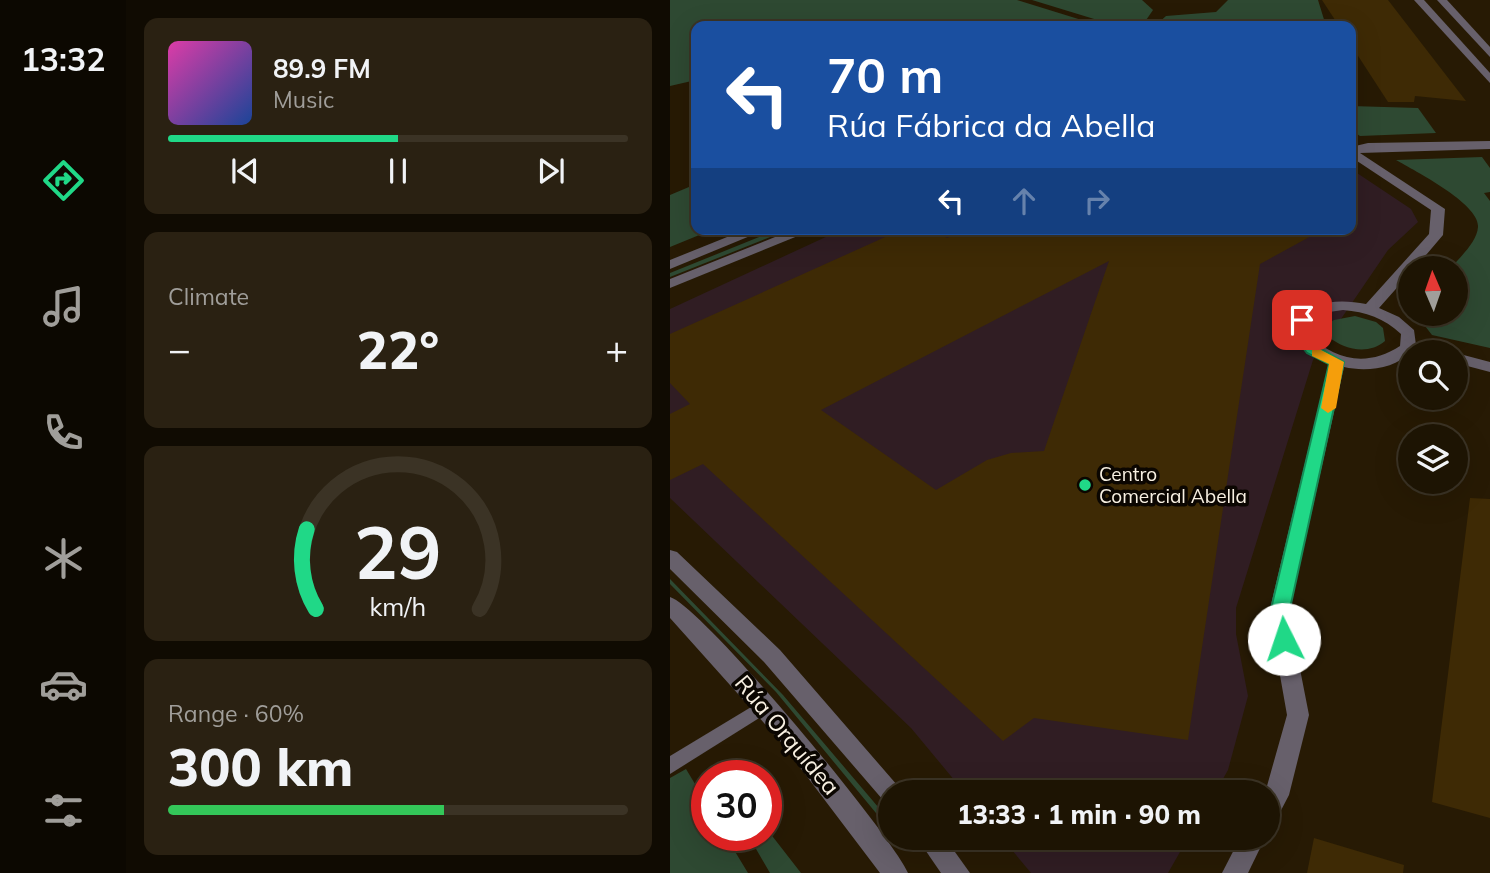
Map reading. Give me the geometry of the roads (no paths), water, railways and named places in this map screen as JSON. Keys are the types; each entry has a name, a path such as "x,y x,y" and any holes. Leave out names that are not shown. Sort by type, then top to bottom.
{"street":[{"path":"1419,0 1490,80"},
{"path":"1442,0 1490,54"},
{"path":"1356,151 1368,147 1490,145"},
{"path":"1356,155 1438,209 1436,235 1371,308"},
{"path":"670,265 745,235"},
{"path":"670,284 793,235"},
{"path":"1398,357 1393,361 1367,366 1337,362 1312,350 1300,335 1302,320 1318,309 1343,305 1371,308 1394,318 1408,333 1408,340"},
{"path":"1468,361 1490,367"},
{"path":"1280,784 1298,715 1279,613 1337,362"},
{"name":"Rúa Orquídea","path":"670,557 772,656 881,780"},
{"name":"Rúa Orquídea","path":"670,605 766,705 824,777 895,873"},
{"path":"939,850 957,873"},
{"path":"1235,873 1247,850"}],"lane":[{"path":"670,766 766,705"}],"place":[{"name":"Centro Comercial Abella","path":"1085,485"}]}
